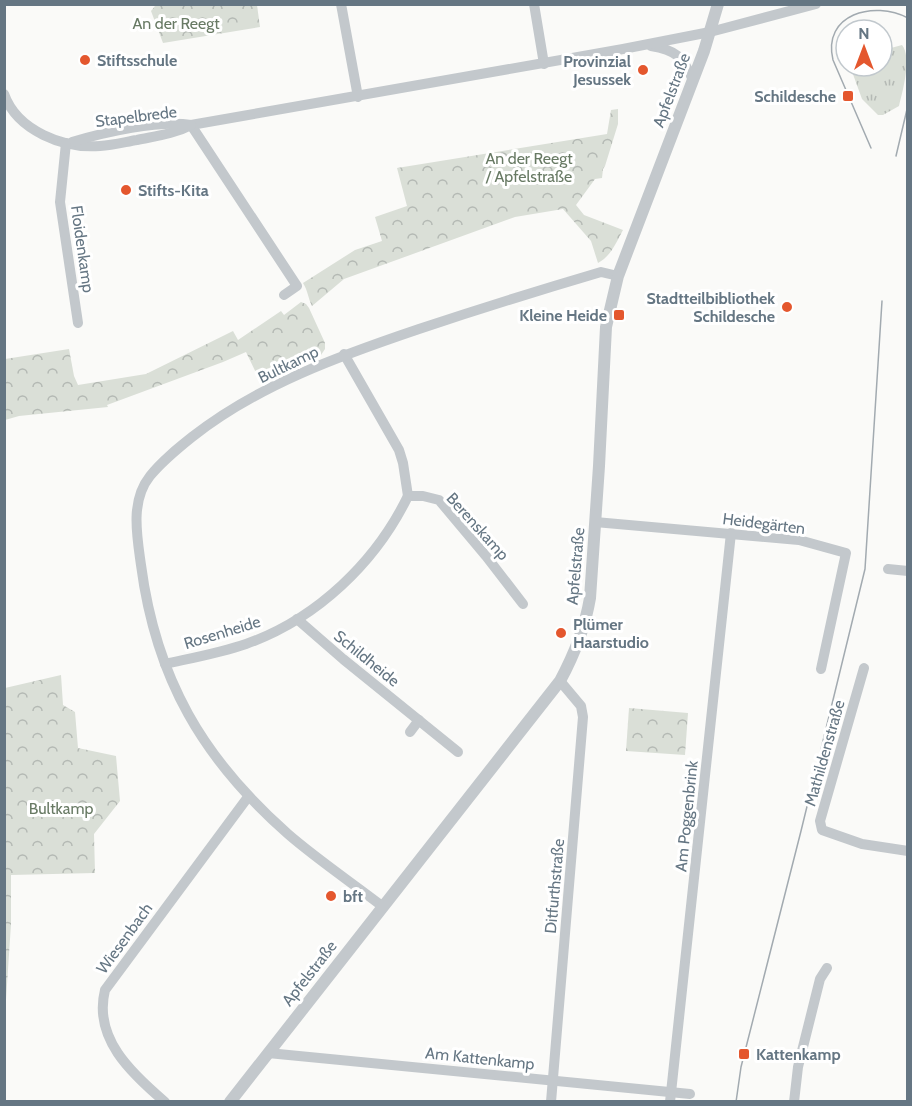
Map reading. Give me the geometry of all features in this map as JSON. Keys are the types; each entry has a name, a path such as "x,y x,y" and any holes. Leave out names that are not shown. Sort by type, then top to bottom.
{"street":[{"path":"341,4 358,97"},
{"path":"534,4 544,64"},
{"name":"Apfelstraße","path":"230,1101 560,681 572,660 587,616 596,522 606,327 610,304 618,276 693,80 718,4"},
{"path":"284,295 297,286 191,125 544,64 710,32 816,4"},
{"path":"642,45 675,52 693,80"},
{"name":"Stapelbrede","path":"4,94 15,112 35,131 66,143 99,147 179,132 191,125"},
{"name":"Floidenkamp","path":"66,143 60,210 78,323"},
{"name":"Bultkamp","path":"382,906 290,836 248,797 222,768 199,734 178,696 153,624 139,550 137,509 139,497 149,477 168,456 210,423 252,398 344,354 601,272 618,276"},
{"path":"344,354 399,450 408,495"},
{"name":"Berenskamp","path":"408,495 439,500 523,604"},
{"name":"Rosenheide","path":"165,664 248,643 297,619 344,584 368,559 392,526 408,495"},
{"name":"Heidegärten","path":"596,522 799,540 846,553 821,669"},
{"name":"Am Poggenbrink","path":"671,1097 731,534"},
{"path":"888,569 908,571"},
{"name":"Schildheide","path":"297,619 459,752"},
{"name":"Mathildenstraße","path":"864,668 820,826 822,830 862,844 908,851"},
{"name":"Ditfurthstraße","path":"551,1101 583,717 580,706 560,681"},
{"path":"410,732 419,720"},
{"name":"Wiesenbach","path":"165,1101 133,1073 113,1045 102,1016 105,990 248,797"},
{"path":"794,1101 798,1067 820,979 827,968"},
{"name":"Am Kattenkamp","path":"268,1053 553,1080 671,1097 690,1094"}],"green space":[{"name":"An der Reegt","path":"156,5 257,5 260,27 163,43 151,11"},
{"path":"902,45 906,57 899,106 883,115 878,115 862,99 854,78 894,78 894,47"},
{"name":"An der Reegt / Apfelstraße","path":"618,109 618,124 602,178 595,179 576,205 584,215 623,230 613,249 603,260 598,263 591,241 563,209 515,217 344,279 312,306 303,283 355,250 382,241 375,217 407,206 397,168 607,134 611,110"},
{"path":"301,302 309,308 325,343 325,349 321,355 279,375 273,374 260,381 246,352 107,405 108,407 19,416 5,420 5,359 69,349 78,385 146,374 233,331 238,340 281,311 284,315"},
{"path":"61,675 63,705 75,712 78,748 116,756 120,801 94,834 95,873 11,875 11,924 5,1015 5,688"},
{"path":"629,708 688,713 685,755 626,751"}],"tram line":[{"path":"871,148 833,60 832,44 835,32 843,22 866,11 880,10 908,18"},
{"path":"896,156 908,105"},
{"path":"736,1102 741,1067 865,569 882,301"}],"place":[{"name":"Stiftsschule","path":"85,60"},
{"name":"Provinzial Jesussek","path":"643,70"},
{"name":"Schildesche","path":"848,96"},
{"name":"Stifts-Kita","path":"126,190"},
{"name":"Stadtteilbibliothek Schildesche","path":"787,307"},
{"name":"Kleine Heide","path":"619,315"},
{"name":"Plümer Haarstudio","path":"561,633"},
{"name":"bft","path":"331,896"},
{"name":"Kattenkamp","path":"744,1054"}]}
